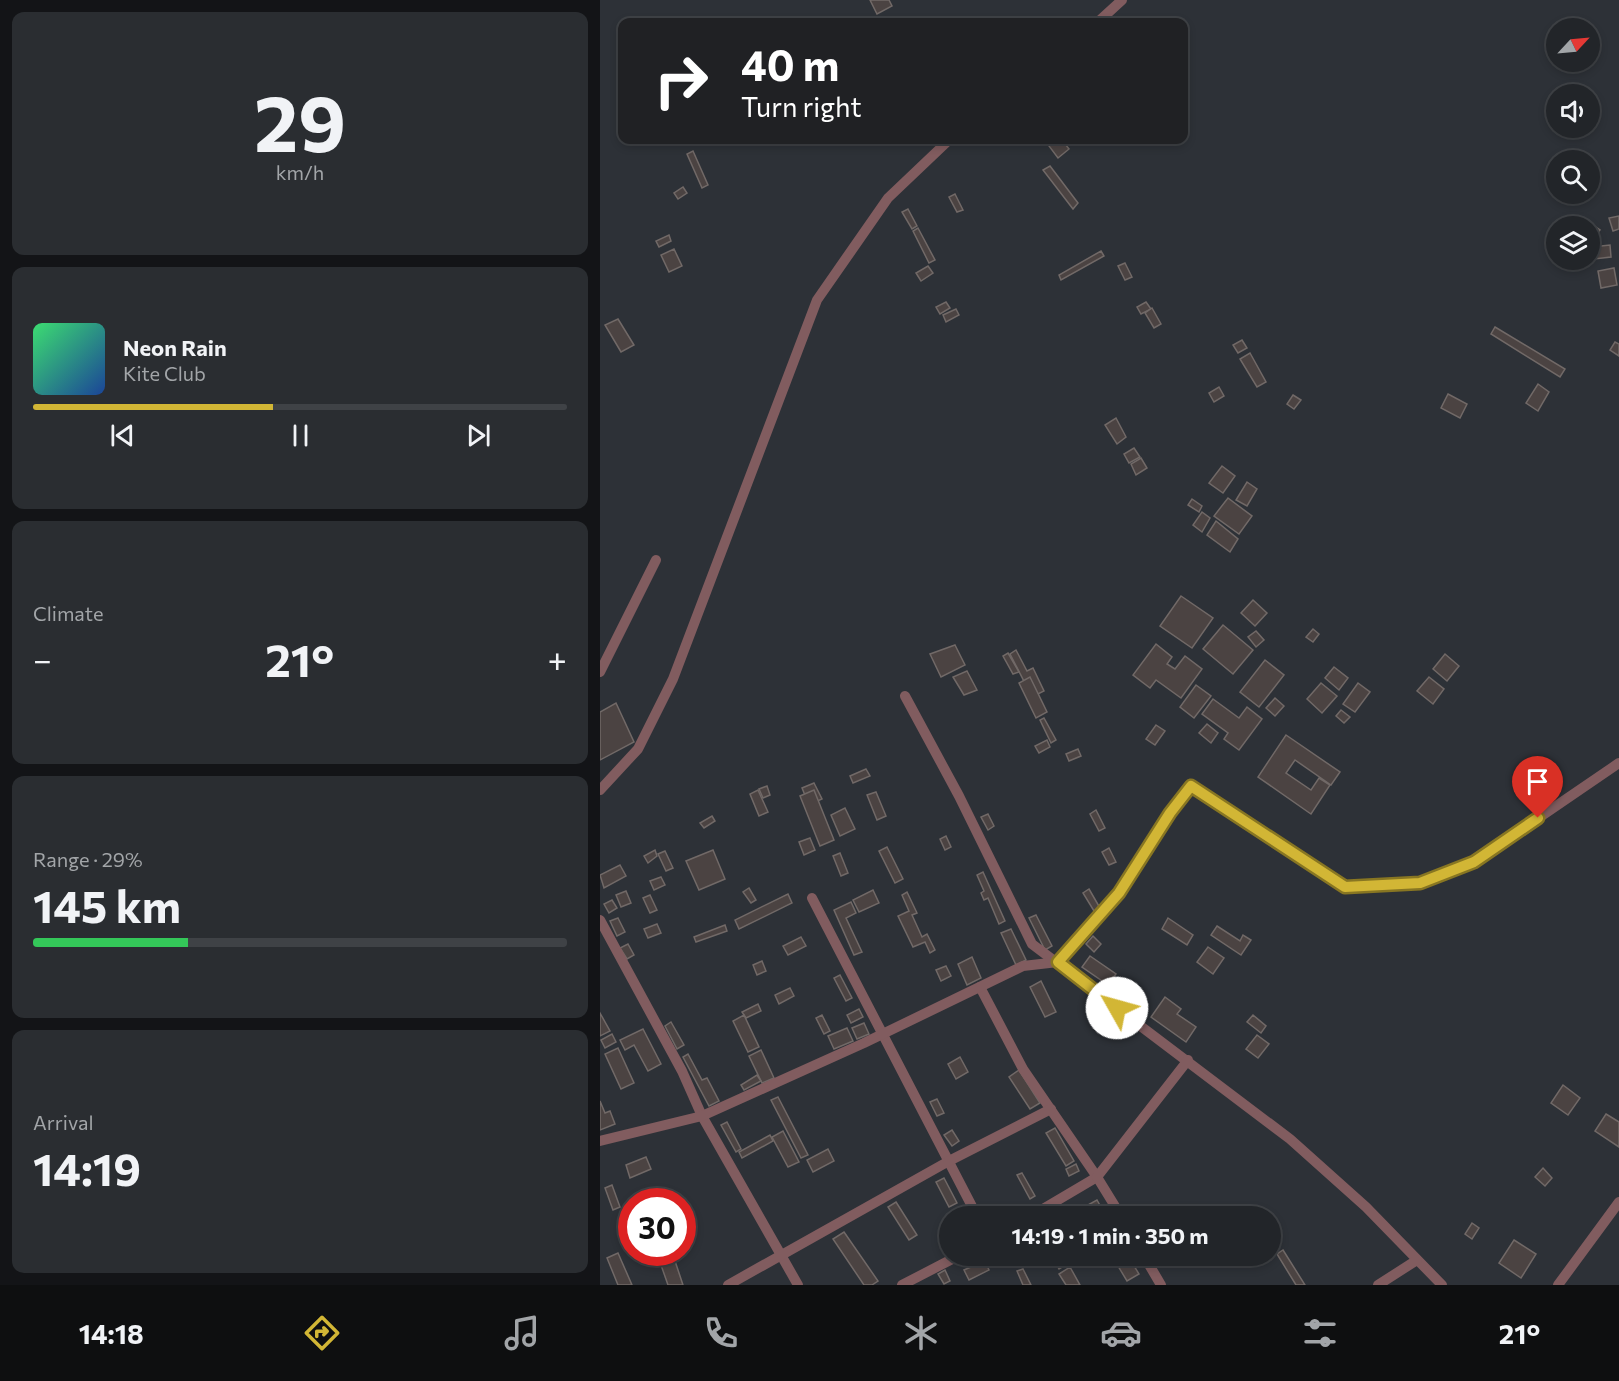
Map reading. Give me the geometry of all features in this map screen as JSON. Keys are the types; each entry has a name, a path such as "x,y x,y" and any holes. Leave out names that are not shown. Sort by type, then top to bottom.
{"street":[{"path":"1102,18 1122,0"},
{"path":"600,790 638,749 673,679 817,300 888,198 945,144"},
{"path":"600,672 656,560"},
{"path":"905,696 959,796 1032,944 1290,1139 1366,1208 1442,1285"},
{"path":"600,1141 702,1116 883,1034 1023,966 1058,962 1119,893 1170,813 1191,786 1345,887 1420,883 1474,862 1619,763"},
{"path":"812,898 972,1206"},
{"path":"600,920 682,1071 702,1116 798,1285"},
{"path":"980,987 1023,1069 1115,1206"},
{"path":"1048,1206 1097,1177 1188,1060"},
{"path":"728,1285 949,1161 1051,1109"},
{"path":"1558,1285 1619,1202"},
{"path":"1378,1285 1417,1260"},
{"path":"902,1285 939,1266"},
{"path":"1150,1266 1161,1285"}],"building":[{"path":"870,0 889,0 892,6 877,14"},
{"path":"1048,144 1065,144 1069,149 1058,158"},
{"path":"693,151 708,185 702,188 687,154"},
{"path":"1050,166 1078,203 1073,209 1043,170"},
{"path":"683,187 687,193 678,199 674,193"},
{"path":"955,194 963,210 957,212 949,197"},
{"path":"908,209 917,226 912,229 902,212"},
{"path":"1619,216 1619,229 1613,231 1609,218"},
{"path":"918,228 935,260 929,263 913,231"},
{"path":"669,235 671,241 659,247 656,241"},
{"path":"1610,245 1611,257 1600,258 1600,246"},
{"path":"674,249 682,266 669,272 661,255"},
{"path":"1101,251 1104,256 1061,280 1059,275"},
{"path":"1125,263 1132,277 1125,280 1118,266"},
{"path":"928,266 933,273 921,281 916,273"},
{"path":"1614,268 1617,285 1601,288 1598,271"},
{"path":"946,302 950,308 940,314 936,307"},
{"path":"1146,302 1151,309 1141,314 1137,307"},
{"path":"1152,308 1161,324 1154,328 1145,313"},
{"path":"956,309 959,315 946,322 943,315"},
{"path":"618,319 634,345 621,352 605,325"},
{"path":"1495,327 1565,369 1560,377 1491,334"},
{"path":"1242,340 1247,348 1238,353 1233,345"},
{"path":"1615,342 1619,344 1619,356 1610,350"},
{"path":"1250,353 1266,382 1257,387 1240,359"},
{"path":"1538,384 1549,392 1538,411 1526,403"},
{"path":"1219,387 1224,396 1214,402 1209,393"},
{"path":"1448,394 1467,404 1460,418 1441,408"},
{"path":"1293,395 1301,400 1294,409 1287,404"},
{"path":"1116,418 1126,437 1117,444 1105,425"},
{"path":"1134,448 1140,457 1129,463 1124,454"},
{"path":"1141,458 1147,468 1136,475 1131,464"},
{"path":"1222,466 1235,476 1223,493 1209,483"},
{"path":"1247,482 1257,489 1247,506 1236,500"},
{"path":"1228,498 1252,516 1239,534 1214,516"},
{"path":"1192,499 1202,506 1199,512 1188,505"},
{"path":"1202,512 1210,518 1202,532 1193,525"},
{"path":"1216,521 1238,539 1230,552 1207,535"},
{"path":"1181,596 1213,618 1192,648 1160,626"},
{"path":"1253,600 1267,613 1255,626 1241,613"},
{"path":"1223,625 1253,650 1233,674 1203,649"},
{"path":"1313,629 1319,634 1313,642 1306,637"},
{"path":"1256,631 1264,640 1256,647 1248,637"},
{"path":"1156,644 1172,657 1167,664 1175,669 1185,656 1202,669 1181,698 1156,680 1150,688 1133,675"},
{"path":"955,645 965,665 941,677 930,654"},
{"path":"1016,650 1027,671 1033,668 1044,691 1032,697 1010,654"},
{"path":"1008,653 1019,672 1013,674 1003,656"},
{"path":"1445,654 1459,666 1447,681 1433,669"},
{"path":"1265,660 1284,675 1259,707 1240,692"},
{"path":"1334,667 1348,678 1339,690 1325,678"},
{"path":"967,671 977,690 964,695 953,677"},
{"path":"1030,677 1047,712 1036,718 1019,683"},
{"path":"1429,677 1444,689 1433,704 1417,691"},
{"path":"1321,683 1337,696 1322,713 1307,699"},
{"path":"1358,683 1370,692 1355,712 1343,704"},
{"path":"1196,685 1211,696 1194,718 1180,707"},
{"path":"1275,698 1284,706 1275,716 1266,708"},
{"path":"1213,699 1239,718 1247,707 1262,719 1239,750 1224,739 1228,733 1202,714"},
{"path":"616,703 634,742 600,760 600,712"},
{"path":"1341,710 1350,717 1344,723 1336,716"},
{"path":"1044,718 1056,740 1051,743 1040,720"},
{"path":"1207,724 1218,733 1211,743 1199,733"},
{"path":"1156,725 1165,731 1155,745 1146,739"},
{"path":"1286,735 1340,772 1331,785 1295,760 1286,773 1311,790 1319,778 1330,785 1311,814 1258,777"},
{"path":"1047,740 1050,747 1039,753 1035,746"},
{"path":"1078,749 1081,756 1069,761 1066,754"},
{"path":"866,769 870,776 853,783 850,776"},
{"path":"814,783 822,799 809,805 802,788"},
{"path":"767,786 770,795 763,798 759,789"},
{"path":"758,790 768,812 759,816 750,794"},
{"path":"814,790 834,840 820,846 800,796"},
{"path":"876,792 886,816 877,820 867,795"},
{"path":"845,808 855,829 840,836 831,815"},
{"path":"1096,810 1105,828 1099,831 1090,814"},
{"path":"988,814 994,826 988,830 981,817"},
{"path":"712,816 715,821 704,828 700,823"},
{"path":"946,836 951,847 945,850 940,839"},
{"path":"810,838 815,850 804,855 799,842"},
{"path":"887,847 903,879 895,883 879,851"},
{"path":"1109,848 1116,862 1109,865 1102,852"},
{"path":"655,850 657,856 648,863 644,856"},
{"path":"713,850 725,879 699,890 686,861"},
{"path":"665,851 673,868 666,871 658,854"},
{"path":"840,853 848,873 841,876 833,856"},
{"path":"620,865 626,876 604,888 600,875"},
{"path":"983,872 1005,921 999,924 988,898 984,900 981,893 984,891 977,875"},
{"path":"661,877 665,885 654,890 650,881"},
{"path":"749,888 756,900 751,903 743,892"},
{"path":"1089,889 1100,908 1094,911 1083,893"},
{"path":"873,890 879,903 859,912 853,900"},
{"path":"626,891 631,903 621,907 616,895"},
{"path":"907,892 917,913 912,915 922,937 927,934 935,950 930,953 925,942 913,947 898,916 909,911 902,895"},
{"path":"788,894 792,903 739,929 735,920"},
{"path":"650,895 657,910 650,913 643,898"},
{"path":"612,900 617,908 609,913 604,904"},
{"path":"851,902 856,913 846,918 862,952 854,955 834,910"},
{"path":"1036,915 1052,946 1045,950 1029,918"},
{"path":"618,918 625,932 617,936 610,921"},
{"path":"1168,918 1193,935 1187,945 1162,929"},
{"path":"657,924 661,933 648,938 644,929"},
{"path":"725,925 727,931 696,942 694,937"},
{"path":"1217,926 1240,941 1243,935 1251,940 1241,955 1211,935"},
{"path":"1011,929 1026,960 1016,965 1001,933"},
{"path":"1093,936 1101,944 1094,952 1086,944"},
{"path":"801,937 806,946 788,955 783,946"},
{"path":"628,944 634,955 627,959 620,948"},
{"path":"1208,947 1224,958 1213,974 1197,962"},
{"path":"1090,956 1116,974 1108,985 1082,967"},
{"path":"972,957 981,978 967,985 958,964"},
{"path":"762,961 766,971 757,975 753,965"},
{"path":"946,966 951,976 941,981 936,970"},
{"path":"840,975 852,998 846,1001 834,978"},
{"path":"1041,981 1056,1012 1045,1017 1030,987"},
{"path":"790,988 794,996 779,1004 775,995"},
{"path":"1165,997 1181,1009 1177,1014 1196,1027 1186,1042 1151,1017"},
{"path":"758,1004 761,1011 746,1018 742,1012"},
{"path":"859,1009 863,1017 851,1023 847,1015"},
{"path":"600,1013 610,1031 600,1036"},
{"path":"744,1015 759,1047 748,1052 733,1021"},
{"path":"822,1015 830,1031 824,1034 816,1018"},
{"path":"1253,1015 1266,1026 1261,1033 1247,1022"},
{"path":"671,1022 684,1045 677,1049 665,1026"},
{"path":"864,1023 869,1034 857,1039 852,1028"},
{"path":"847,1028 853,1041 834,1049 828,1036"},
{"path":"643,1029 661,1064 648,1071 634,1045 625,1050 620,1040"},
{"path":"612,1034 616,1042 605,1048 601,1040"},
{"path":"1257,1035 1269,1044 1258,1058 1246,1049"},
{"path":"618,1048 634,1083 621,1089 605,1054"},
{"path":"761,1050 774,1078 762,1083 749,1056"},
{"path":"688,1054 702,1080 707,1078 719,1101 709,1106 683,1057"},
{"path":"960,1057 968,1072 956,1079 948,1064"},
{"path":"1019,1070 1040,1103 1030,1109 1009,1077"},
{"path":"757,1075 761,1081 744,1090 741,1085"},
{"path":"1563,1085 1580,1098 1568,1115 1551,1103"},
{"path":"778,1097 808,1155 801,1158 771,1100"},
{"path":"937,1099 944,1113 937,1116 930,1102"},
{"path":"600,1101 605,1113 610,1111 615,1124 600,1130"},
{"path":"1606,1114 1619,1122 1619,1147 1595,1131"},
{"path":"727,1122 741,1149 736,1152 721,1125"},
{"path":"1055,1128 1074,1161 1066,1166 1046,1133"},
{"path":"952,1130 959,1141 952,1146 944,1135"},
{"path":"783,1131 799,1162 788,1167 772,1137"},
{"path":"770,1135 773,1141 742,1158 739,1152"},
{"path":"828,1149 834,1161 813,1172 807,1160"},
{"path":"646,1157 651,1169 630,1178 626,1165"},
{"path":"1076,1164 1079,1171 1069,1176 1066,1169"},
{"path":"1543,1168 1552,1178 1545,1186 1535,1177"},
{"path":"1022,1173 1035,1196 1030,1199 1017,1175"},
{"path":"944,1178 957,1203 948,1206 936,1182"},
{"path":"612,1185 618,1208 613,1210 605,1188"},
{"path":"1097,1200 1100,1206 1086,1206"},
{"path":"896,1202 917,1235 909,1240 888,1207"},
{"path":"1472,1223 1479,1228 1472,1239 1465,1234"},
{"path":"844,1232 878,1281 872,1285 864,1285 833,1239"},
{"path":"1514,1240 1536,1254 1521,1278 1499,1263"},
{"path":"1283,1250 1305,1285 1296,1285 1281,1261"},
{"path":"618,1253 618,1266 624,1266 632,1285 618,1285 607,1258"},
{"path":"661,1266 677,1266 683,1285 668,1285"},
{"path":"973,1266 987,1266 989,1270 969,1280 964,1270"},
{"path":"1118,1266 1134,1266 1139,1274 1127,1281"},
{"path":"1070,1267 1080,1285 1066,1285 1059,1274"},
{"path":"1023,1269 1031,1285 1023,1285 1017,1271"},
{"path":"945,1270 950,1281 944,1284 938,1274"}],"route":[{"path":"1117,1008 1058,962 1119,893 1170,813 1191,786 1345,887 1420,883 1474,862 1538,818"}]}
